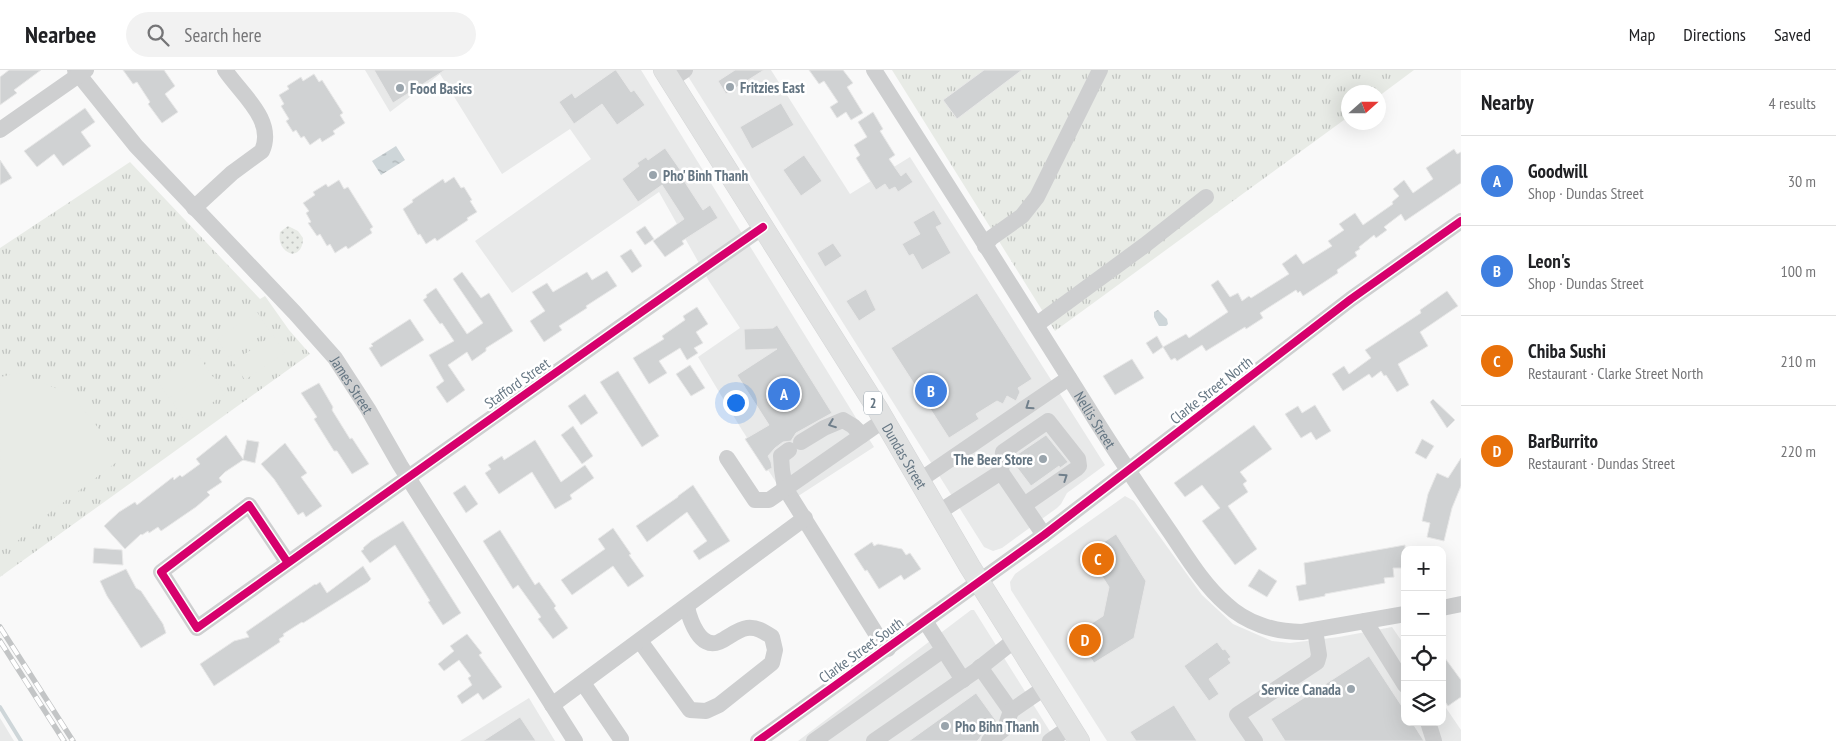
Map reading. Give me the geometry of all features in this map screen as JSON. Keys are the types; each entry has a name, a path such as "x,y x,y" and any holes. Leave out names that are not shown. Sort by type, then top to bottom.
{"main road":[{"name":"Dundas Street","path":"673,73 763,227 884,420 979,581 1075,734"}],"street":[{"path":"194,208 232,173 262,151 264,146 265,139 260,115 225,70"},
{"name":"Nellis Street","path":"874,70 1128,472 1205,582 1227,606 1250,620 1273,630 1293,632 1315,630 1401,615"},
{"path":"986,246 991,238 1022,216 1037,198 1100,70"},
{"path":"0,130 80,72"},
{"name":"James Street","path":"80,72 136,146 323,343 368,409 408,476 575,741"},
{"path":"1036,325 1145,245 1206,197"},
{"name":"Clarke Street North","path":"979,581 1128,472 1351,299 1461,221"},
{"name":"Stafford Street","path":"288,563 249,505 162,572 197,628 288,563 408,476 763,227"},
{"path":"920,480 1069,378"},
{"path":"862,436 853,426 843,420 824,428 781,456 782,470 786,488 875,632 888,649"},
{"path":"727,458 755,500 769,500 884,420"},
{"path":"1024,505 1079,466 1078,459 1048,421 1003,452 1001,472 1044,535"},
{"path":"939,512 1001,472"},
{"path":"552,705 640,642 805,518"},
{"name":"Clarke Street South","path":"759,741 979,581"},
{"path":"1446,607 1461,604"},
{"path":"640,642 690,710 706,711 719,705 772,663 774,650 772,637 760,629 745,628 716,643 705,641 696,632 687,607"},
{"path":"1365,621 1402,681"},
{"path":"925,622 962,680"},
{"path":"1255,741 1237,715 1317,662 1319,655 1315,630"},
{"path":"874,741 962,680 1016,639"},
{"path":"814,741 943,650"},
{"path":"980,667 1011,711"},
{"path":"583,683 621,739"},
{"path":"989,741 1005,728 1011,711 1046,687"},
{"path":"1429,726 1434,741"},
{"path":"1050,741 1075,734"}],"shaded area":[{"path":"365,70 641,70 874,447 789,502 742,430 698,357 740,328 709,281 659,192 512,293 475,241 591,159 570,129 502,174 440,74 390,112"},
{"path":"684,70 771,70 850,194 910,157 1105,465 1067,493 1057,508 1002,548 993,551 984,547"},
{"path":"1125,496 1134,501 1202,595 1233,624 1272,641 1290,643 1339,637 1392,627 1401,640 1401,726 1446,726 1446,708 1461,730 1461,741 1107,741 1011,590 1010,582 1015,574"},
{"path":"971,610 974,610 1056,741 798,741"},
{"path":"529,698 555,741 460,741"},
{"path":"0,718 14,741 0,741"}],"green space":[{"path":"892,70 1414,70 1386,91 1386,85 1341,85 1341,122 1055,331"},
{"path":"130,162 260,299 265,296 289,330 310,354 0,577 0,248"},
{"path":"288,226 298,231 303,238 300,249 292,254 283,248 280,239 280,232"},
{"path":"257,312 269,330 229,357 217,339"},
{"path":"273,335 285,353 245,380 233,362"},
{"path":"197,353 209,371 169,398 157,380"},
{"path":"19,373 72,395 122,458 40,520 10,548 1,549 0,377"},
{"path":"213,376 225,394 185,421 173,403"}],"water":[{"path":"396,146 405,160 381,175 372,161"},
{"path":"1158,310 1167,319 1168,324 1166,326 1159,326 1154,317 1154,312"}],"building":[{"path":"9,70 41,70 14,90 17,93 0,105 0,77"},
{"path":"123,70 164,70 175,86 165,94 178,112 162,123 148,104 150,102 137,82 133,84"},
{"name":"Food Basics","path":"374,70 445,70 393,103"},
{"path":"615,70 631,92 634,90 645,105 617,125 602,104 574,124 559,102 572,93 575,98"},
{"name":"Fritzies East","path":"735,70 764,70 726,94 718,81"},
{"path":"809,70 843,70 853,83 847,87 863,113 851,120 846,112 837,118 830,107 838,102 824,81 819,84"},
{"path":"984,70 1022,70 957,119 943,100"},
{"path":"314,74 319,82 322,80 343,113 340,115 345,123 333,131 335,134 322,142 320,138 310,145 304,136 301,138 296,130 293,132 286,121 289,119 281,106 284,104 279,95 289,89 287,86 301,77 303,81"},
{"path":"781,103 794,125 752,149 740,127"},
{"path":"85,108 95,122 81,132 91,146 63,166 54,154 37,167 24,151"},
{"path":"873,112 883,129 880,131 895,155 889,159 901,176 906,172 913,182 898,192 895,187 889,190 885,184 876,190 856,158 860,155 854,145 867,137 858,122"},
{"path":"665,148 681,171 679,173 703,210 710,205 718,218 682,241 684,244 665,257 653,241 684,219 662,185 638,202 622,179 639,166 637,163 646,157 648,160"},
{"path":"1454,149 1457,154 1461,152 1461,183 1405,221 1401,214 1384,227 1387,230 1376,238 1374,235 1359,247 1360,249 1355,252 1357,256 1337,270 1338,273 1303,296 1300,291 1298,293 1296,290 1260,313 1263,318 1206,351 1202,345 1177,361 1175,358 1171,360 1163,347 1186,334 1189,338 1228,312 1211,285 1218,280 1230,297 1238,293 1242,301 1249,296 1251,298 1289,274 1282,264 1296,254 1303,264 1332,246 1328,241 1344,230 1339,224 1355,213 1363,225 1393,204 1392,202 1399,196 1393,189 1404,180 1413,193 1433,179 1426,168"},
{"path":"804,155 822,181 801,196 783,170"},
{"path":"0,160 12,178 0,185"},
{"path":"454,177 461,188 464,187 477,212 437,241 435,238 426,244 420,234 418,235 403,209 413,202 412,200 443,179 445,183"},
{"path":"339,180 344,189 348,187 373,227 370,229 372,233 348,249 346,246 335,253 330,244 327,246 320,234 317,236 308,223 311,222 306,213 309,211 303,203 315,195 313,192 326,184 328,187"},
{"path":"934,210 942,224 936,227 951,253 922,270 913,254 909,256 902,244 920,234 913,222"},
{"path":"645,226 654,239 645,245 636,232"},
{"path":"833,243 842,256 825,267 817,253"},
{"path":"631,249 642,266 632,273 620,256"},
{"path":"607,271 617,286 559,326 562,330 544,342 530,321 545,311 532,292 547,283 553,292 587,272 592,280"},
{"path":"462,272 481,298 489,293 513,331 486,348 486,351 472,361 467,352 448,365 465,390 447,403 436,387 444,381 429,355 454,341 423,300 427,297 426,295 436,288 467,334 483,323 453,279"},
{"path":"866,289 876,310 859,321 846,301"},
{"path":"1447,291 1458,306 1420,332 1428,346 1398,364 1409,385 1397,392 1386,375 1384,376 1381,371 1372,378 1369,374 1343,391 1332,374 1344,366 1349,374 1371,358 1365,350 1421,313 1420,310"},
{"path":"977,293 1032,379 1018,388 1020,392 1016,401 1007,396 1003,404 997,401 976,414 979,419 949,438 891,348"},
{"path":"697,307 708,324 696,332 703,343 694,348 698,353 687,360 680,348 659,361 667,373 649,384 633,358 664,339 662,336 685,320 683,316"},
{"path":"410,319 424,340 381,367 369,348 373,346 371,344"},
{"path":"777,325 832,413 796,433 791,441 783,442 775,448 768,456 772,468 766,471 745,439 769,425 737,375 777,349 745,350 744,329 773,328"},
{"path":"1157,336 1163,347 1153,354 1146,343"},
{"path":"1132,359 1144,378 1115,395 1103,376"},
{"path":"690,365 705,388 691,396 676,374"},
{"path":"618,371 659,436 642,447 600,382"},
{"path":"319,383 333,407 332,410 350,439 352,438 369,464 352,474 337,451 334,451 314,419 317,417 301,393"},
{"path":"585,394 598,413 581,425 568,406"},
{"path":"1433,399 1455,420 1447,428 1430,402"},
{"path":"1315,405 1331,431 1316,440 1311,432 1301,438 1285,414 1298,406 1302,413"},
{"path":"1254,425 1272,449 1240,472 1247,481 1243,484 1248,492 1228,506 1257,549 1235,565 1202,521 1220,508 1202,485 1185,497 1174,483"},
{"path":"573,426 593,456 582,464 561,435"},
{"path":"226,435 243,459 247,440 259,442 255,463 243,460 219,478 222,482 207,492 210,495 196,507 161,531 158,527 149,533 148,531 141,534 125,549 104,526 119,512 135,502 137,505 173,477 174,480 180,475 182,477 200,464 196,459"},
{"name":"The Beer Store","path":"1046,435 1068,462 1060,468 1059,466 1031,486 1012,461 1012,458"},
{"path":"1422,439 1434,446 1426,459 1415,453"},
{"path":"535,440 561,482 585,465 594,478 570,495 572,499 555,509 532,472 499,494 485,473 491,469 488,465 502,456 504,460"},
{"path":"285,443 307,473 301,477 322,506 306,517 303,512 298,515 274,479 261,464"},
{"path":"1461,458 1461,486 1452,508 1444,541 1427,537 1430,523 1422,521 1428,494 1437,473 1448,478"},
{"path":"465,485 478,504 466,513 453,493"},
{"path":"693,485 730,541 699,560 693,551 707,541 687,512 647,542 636,526"},
{"path":"403,521 461,613 443,625 395,545 370,563 361,551 371,541"},
{"path":"613,528 644,576 628,587 613,566 572,595 561,580 605,549 598,539"},
{"path":"500,530 535,585 539,582 556,606 554,608 568,628 553,639 538,619 541,617 518,585 513,589 483,541"},
{"path":"1116,534 1146,581 1134,638 1094,663 1075,634 1103,616 1109,587 1087,553"},
{"path":"872,542 874,546 878,544 902,549 906,555 910,553 921,569 904,580 901,575 879,589 854,554"},
{"path":"1405,545 1401,546 1401,568 1393,568 1394,577 1384,578 1385,583 1325,594 1325,596 1299,601 1296,586 1306,584 1304,563"},
{"path":"94,548 122,550 123,565 93,563"},
{"path":"363,566 371,579 368,582 283,634 284,636 279,639 280,642 214,686 200,664 234,641 249,637 246,632 315,584 320,582 327,593"},
{"path":"126,569 136,588 141,591 163,624 166,633 141,648 107,596 100,581"},
{"path":"1259,569 1277,581 1267,597 1248,586"},
{"path":"467,634 482,653 479,655 502,687 483,700 478,693 462,704 457,696 472,685 468,678 471,676 459,660 444,671 438,664 454,651 450,646"},
{"path":"1217,642 1231,657 1228,659 1231,663 1209,679 1219,694 1209,701 1184,666"},
{"path":"1369,656 1401,705 1401,726 1415,726 1424,741 1285,741 1271,719"},
{"path":"1446,659 1461,680 1461,697 1448,706 1446,703"},
{"path":"976,693 997,722 983,733 977,741 909,741"},
{"path":"1174,705 1197,741 1136,741 1130,732"},
{"path":"520,717 536,741 483,741"}],"waterway":[{"path":"0,707 21,741"}],"railway":[{"path":"0,627 73,741"},
{"path":"0,641 64,741"}],"cycle path":[{"path":"758,741 1044,535 1351,299 1461,221"},
{"path":"288,563 249,505 161,572 197,628 763,227"}],"place":[{"name":"Fritzies East","path":"730,87"},
{"name":"Food Basics","path":"400,88"},
{"name":"Pho' Binh Thanh","path":"653,175"},
{"name":"Leon's","path":"931,391"},
{"name":"Goodwill","path":"784,394"},
{"name":"The Beer Store","path":"1043,459"},
{"name":"Chiba Sushi","path":"1098,559"},
{"name":"BarBurrito","path":"1085,640"},
{"name":"Service Canada","path":"1351,689"},
{"name":"Pho Bihn Thanh","path":"945,726"}]}
